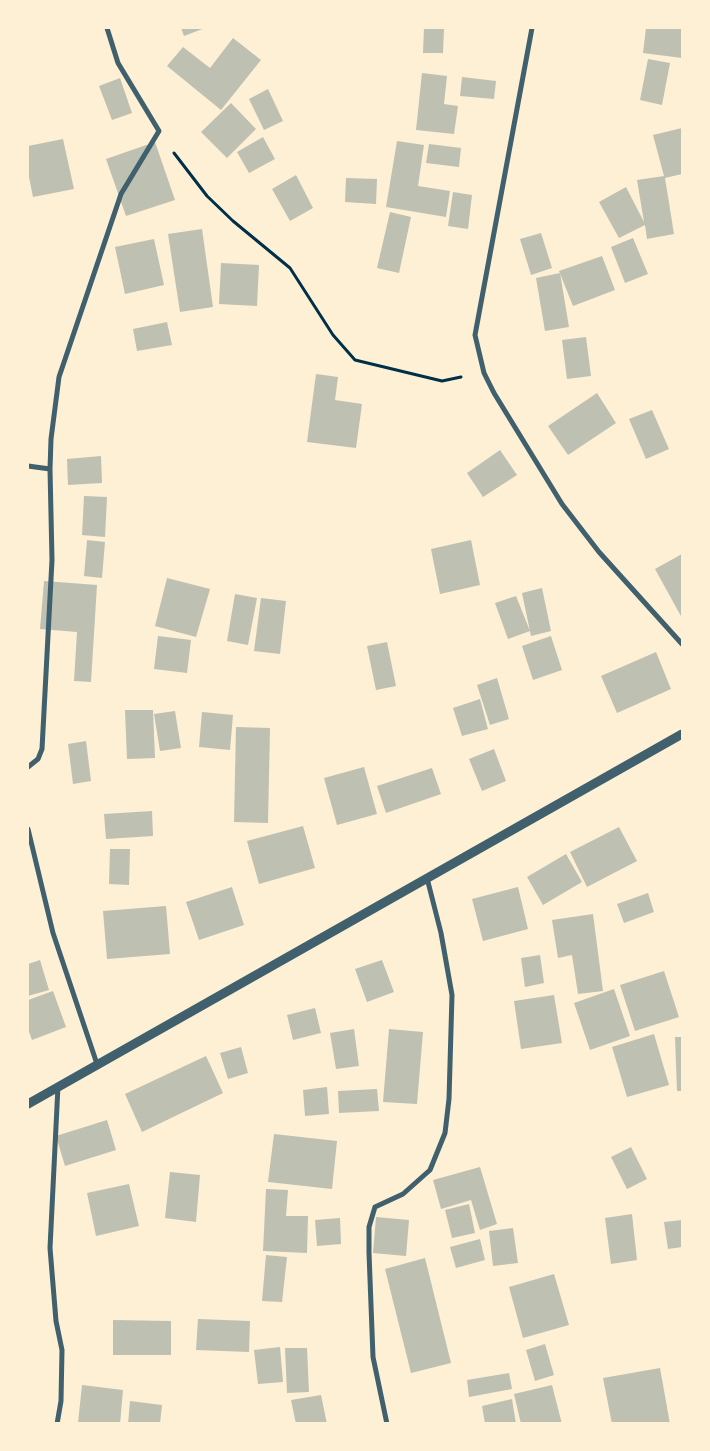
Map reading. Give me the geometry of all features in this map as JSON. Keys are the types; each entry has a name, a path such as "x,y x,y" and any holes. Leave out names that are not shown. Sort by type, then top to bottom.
{"street":[{"path":"28,767 38,759 42,749 52,560 51,439 59,377 120,194 159,131 118,63 107,28"},
{"path":"532,28 475,335 484,373 494,393 562,504 599,552 682,644"},
{"path":"28,466 50,469"},
{"path":"28,1104 682,734"},
{"path":"28,829 53,933 97,1064"},
{"path":"388,1424 373,1357 369,1227 375,1208 403,1194 430,1170 445,1134 449,1099 452,995 441,933 427,878"},
{"path":"57,1424 61,1400 62,1350 56,1321 50,1248 58,1086"}],"path":[{"path":"159,131 207,196 233,221 290,268 333,335 355,360 442,381 484,373"}],"building":[{"path":"181,28 205,28 184,36"},
{"path":"424,28 444,28 443,53 423,53"},
{"path":"646,28 682,28 682,58 643,53"},
{"path":"233,38 261,60 221,110 167,66 183,47 210,68"},
{"path":"648,59 670,63 662,105 640,100"},
{"path":"422,73 447,76 444,104 458,106 454,134 416,130"},
{"path":"462,77 496,81 494,99 460,96"},
{"path":"120,78 132,113 112,120 99,86"},
{"path":"268,89 283,121 264,130 249,99"},
{"path":"231,103 256,129 227,158 201,132"},
{"path":"682,128 682,174 665,178 674,234 647,239 645,225 619,238 599,202 626,187 644,222 637,180 664,176 653,135"},
{"path":"263,137 275,159 249,173 237,152"},
{"path":"63,139 74,189 33,197 28,172 28,146"},
{"path":"397,141 424,145 418,186 450,191 446,217 386,207"},
{"path":"155,142 175,200 126,216 106,159"},
{"path":"429,144 461,148 459,167 426,163"},
{"path":"296,175 313,208 290,221 272,189"},
{"path":"346,178 377,179 376,204 345,202"},
{"path":"453,192 472,195 468,229 448,226"},
{"path":"390,212 411,217 399,273 377,268"},
{"path":"202,229 213,307 180,312 168,234"},
{"path":"541,233 552,268 531,275 520,239"},
{"path":"633,238 648,274 625,283 611,247"},
{"path":"154,239 164,285 125,294 115,247"},
{"path":"602,256 615,290 573,306 559,271"},
{"path":"221,263 259,265 257,306 219,304"},
{"path":"560,273 569,327 545,331 536,278"},
{"path":"167,322 172,345 137,351 133,329"},
{"path":"586,337 591,376 567,379 562,340"},
{"path":"316,374 338,377 335,400 362,404 356,448 307,442"},
{"path":"597,393 616,423 568,455 548,426"},
{"path":"652,410 669,449 646,459 629,419"},
{"path":"500,450 517,475 483,497 467,473"},
{"path":"101,456 102,483 68,485 67,459"},
{"path":"84,496 107,497 105,537 82,535"},
{"path":"87,540 105,542 102,578 84,576"},
{"path":"471,540 480,585 440,594 431,549"},
{"path":"682,554 682,618 655,569"},
{"path":"167,578 210,589 196,637 155,626"},
{"path":"44,581 97,585 91,682 74,681 77,632 40,629"},
{"path":"542,588 551,631 531,636 522,593"},
{"path":"235,594 257,598 248,645 227,641"},
{"path":"516,596 530,631 508,639 495,603"},
{"path":"261,598 286,601 280,654 254,651"},
{"path":"158,636 191,640 187,673 154,669"},
{"path":"551,636 562,670 533,680 522,646"},
{"path":"387,642 396,686 376,690 367,646"},
{"path":"656,652 671,689 617,713 601,676"},
{"path":"497,678 509,719 490,725 477,685"},
{"path":"480,699 488,729 462,736 453,708"},
{"path":"125,710 153,710 155,758 127,759"},
{"path":"175,711 181,748 160,751 154,714"},
{"path":"202,712 233,715 230,750 199,747"},
{"path":"236,727 270,728 268,823 234,822"},
{"path":"86,741 91,781 73,784 68,744"},
{"path":"494,749 506,781 482,791 469,759"},
{"path":"364,767 377,814 337,825 324,778"},
{"path":"432,768 441,794 386,813 377,786"},
{"path":"152,811 153,836 106,839 104,814"},
{"path":"303,826 315,868 259,884 247,841"},
{"path":"619,827 637,861 587,887 570,852"},
{"path":"110,849 130,849 129,885 109,884"},
{"path":"566,854 582,882 543,905 527,877"},
{"path":"232,887 244,925 199,940 186,902"},
{"path":"518,887 528,929 483,941 472,899"},
{"path":"648,893 654,912 624,923 617,904"},
{"path":"166,906 170,954 107,959 103,911"},
{"path":"593,914 603,991 578,994 572,955 558,958 552,920"},
{"path":"540,955 544,983 525,987 521,958"},
{"path":"40,960 49,990 28,996 28,964"},
{"path":"382,960 394,992 367,1002 355,969"},
{"path":"664,971 679,1017 635,1031 620,985"},
{"path":"614,989 630,1036 590,1050 574,1003"},
{"path":"53,991 66,1027 32,1040 28,1029 28,1000"},
{"path":"554,995 562,1043 521,1049 514,1001"},
{"path":"315,1008 321,1033 293,1040 287,1015"},
{"path":"354,1029 359,1066 336,1069 330,1033"},
{"path":"389,1029 423,1032 417,1104 383,1102"},
{"path":"654,1034 669,1085 627,1097 612,1047"},
{"path":"675,1037 682,1037 682,1091 677,1091"},
{"path":"241,1047 248,1073 228,1079 220,1053"},
{"path":"206,1056 223,1093 142,1132 125,1094"},
{"path":"327,1087 329,1114 305,1116 303,1090"},
{"path":"377,1089 379,1111 339,1113 338,1091"},
{"path":"107,1120 116,1150 65,1166 56,1136"},
{"path":"274,1134 337,1141 332,1189 268,1182"},
{"path":"631,1147 647,1179 627,1189 611,1157"},
{"path":"480,1167 497,1224 480,1230 471,1200 441,1209 433,1180"},
{"path":"170,1172 200,1175 196,1222 165,1218"},
{"path":"129,1184 139,1226 96,1236 87,1193"},
{"path":"266,1189 288,1190 286,1216 308,1216 307,1253 263,1251"},
{"path":"469,1204 475,1233 452,1238 445,1210"},
{"path":"632,1214 637,1260 611,1264 605,1218"},
{"path":"376,1217 409,1220 406,1256 373,1253"},
{"path":"340,1218 341,1244 317,1246 315,1220"},
{"path":"682,1220 682,1247 668,1249 664,1222"},
{"path":"513,1228 518,1263 493,1266 489,1231"},
{"path":"480,1239 485,1260 456,1268 450,1247"},
{"path":"266,1255 287,1257 282,1302 262,1301"},
{"path":"425,1258 451,1363 411,1373 385,1269"},
{"path":"554,1274 569,1325 523,1338 509,1287"},
{"path":"198,1319 250,1321 249,1352 196,1350"},
{"path":"113,1320 171,1321 171,1355 113,1355"},
{"path":"545,1344 554,1375 535,1381 526,1350"},
{"path":"280,1347 283,1382 258,1384 254,1350"},
{"path":"285,1348 307,1348 309,1392 287,1393"},
{"path":"660,1368 670,1424 612,1424 603,1378"},
{"path":"509,1373 512,1389 469,1397 467,1380"},
{"path":"82,1385 123,1390 120,1424 78,1423"},
{"path":"552,1385 562,1424 521,1424 514,1394"},
{"path":"321,1395 327,1424 296,1424 291,1400"},
{"path":"512,1399 516,1424 485,1424 482,1406"},
{"path":"130,1401 162,1405 160,1424 128,1424"}]}
